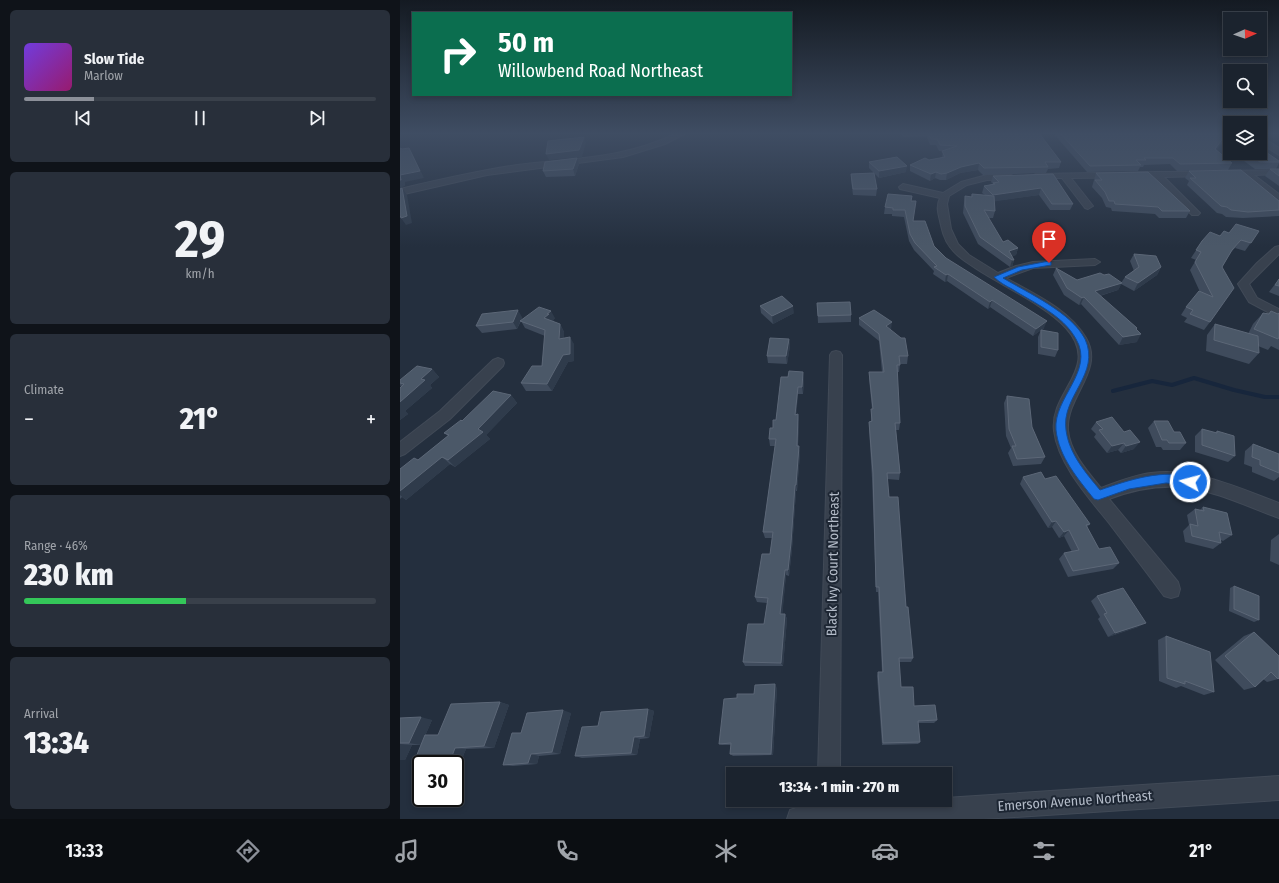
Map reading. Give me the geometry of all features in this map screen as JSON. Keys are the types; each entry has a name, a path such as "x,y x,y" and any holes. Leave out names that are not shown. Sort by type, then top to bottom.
{"street":[{"path":"400,192 496,171"},
{"path":"1171,589 1080,474 1066,449 1061,430 1063,409 1082,372 1086,355 1081,339 1070,325 1057,314 958,252 951,243 945,224 942,205 944,196 956,186 982,178 1279,172"},
{"path":"1246,173 1279,198"},
{"path":"1156,174 1195,213"},
{"path":"1065,176 1088,206"},
{"path":"903,188 944,196"},
{"path":"1279,249 1243,284 1253,300 1279,314"},
{"path":"998,277 1020,268 1033,265 1095,262"},
{"name":"Black Ivy Court Northeast","path":"829,767 836,355"},
{"path":"400,450 445,415 498,363"},
{"path":"1098,496 1129,485 1166,478 1203,483 1279,511"},
{"name":"Emerson Avenue Northeast","path":"800,819 828,808 1279,788"}],"building":[{"path":"400,171 419,171 400,175"},
{"path":"925,171 951,171 941,174 936,172 931,174"},
{"path":"1189,171 1242,171 1279,201 1279,210 1248,212 1231,210 1227,207 1221,206 1190,178 1196,178"},
{"path":"1273,171 1279,171 1279,176"},
{"path":"1148,172 1190,211 1162,211 1158,207 1115,204 1114,201 1109,201 1105,192 1095,180 1102,180 1096,173"},
{"path":"874,173 877,189 853,189 851,174"},
{"path":"1053,174 1073,204 1052,204 1041,188 993,195 984,186 999,182 993,176"},
{"path":"402,188 407,216 401,218 400,189"},
{"path":"888,194 912,196 911,201 916,201 913,221 925,221 934,246 946,258 1047,321 1036,329 992,300 990,302 948,274 946,275 934,267 937,266 915,243 910,234 905,210 893,210 893,208 885,207"},
{"path":"972,194 994,196 995,211 984,210 1003,242 1008,240 1018,248 1009,251 1014,260 980,237 965,206 965,196 972,197"},
{"path":"1236,224 1259,231 1251,243 1241,240 1232,250 1222,267 1234,288 1210,322 1190,314 1193,310 1186,307 1199,291 1213,297 1195,262 1201,252 1196,250 1210,232 1220,236 1224,231 1229,233"},
{"path":"1134,254 1156,256 1161,267 1138,283 1125,277 1139,267"},
{"path":"1056,268 1077,280 1100,273 1104,275 1109,274 1122,283 1095,291 1137,328 1136,329 1141,334 1123,337 1084,297 1082,298 1067,288"},
{"path":"1279,279 1279,286 1275,285"},
{"path":"782,296 793,306 772,316 760,306"},
{"path":"850,302 851,315 818,316 817,303"},
{"path":"539,307 551,311 544,318 560,324 559,339 570,337 570,354 563,355 547,384 521,383 532,366 542,366 545,330 520,321"},
{"path":"518,310 513,322 476,326 482,314"},
{"path":"874,310 892,322 886,326 901,338 905,338 908,356 899,356 900,365 897,365 900,423 895,423 900,473 887,473 889,497 898,497 906,607 908,607 913,658 899,658 901,687 913,687 914,706 935,705 937,720 918,721 920,742 883,743 878,672 883,672 879,587 876,587 873,473 869,422 872,421 871,409 873,409 869,372 884,372 879,334 859,318"},
{"path":"1271,311 1278,314 1279,313 1278,339 1254,329 1263,313 1269,314"},
{"path":"1215,324 1258,336 1259,353 1214,340"},
{"path":"1041,330 1058,333 1058,350 1041,347"},
{"path":"770,338 789,339 786,356 767,356"},
{"path":"417,366 432,369 421,379 425,380 400,402 400,388 404,384 400,383 400,380"},
{"path":"789,371 803,372 802,387 798,387 795,415 798,414 797,446 799,446 788,570 785,570 780,614 785,614 781,663 743,662 748,624 764,624 768,598 755,597 762,554 770,554 773,532 763,532 776,439 769,439 770,428 773,428 773,420 776,420 781,377 788,377"},
{"path":"493,391 511,395 478,429 483,432 448,460 442,457 400,491 400,469 414,458 418,460 449,435 444,433 461,420 462,421"},
{"path":"1007,396 1029,399 1032,427 1045,457 1017,459 1012,446 1016,446 1009,429"},
{"path":"1112,417 1124,432 1130,430 1140,442 1126,446 1124,443 1112,446 1099,430 1103,429 1096,422"},
{"path":"1154,421 1168,421 1174,432 1180,432 1186,443 1169,443 1167,440 1162,440"},
{"path":"1202,429 1217,433 1217,431 1234,436 1235,456 1202,445"},
{"path":"1253,444 1279,454 1279,473 1260,465 1260,460 1252,457"},
{"path":"1041,472 1045,479 1056,476 1090,524 1086,525 1099,549 1110,547 1119,563 1073,571 1064,553 1079,550 1069,530 1064,532 1056,521 1052,522 1023,477"},
{"path":"1203,507 1227,513 1232,535 1219,532 1221,543 1192,536 1190,524 1198,526 1195,509 1204,511"},
{"path":"1234,586 1259,596 1259,620 1234,609"},
{"path":"1123,588 1146,623 1115,633 1104,614 1107,613 1097,596"},
{"path":"1254,632 1279,656 1279,678 1278,679 1271,672 1255,687 1225,656"},
{"path":"1166,636 1210,652 1214,692 1185,681 1185,684 1167,678"},
{"path":"775,684 771,754 730,754 731,743 719,744 724,699 737,698 737,694 754,694 755,685"},
{"path":"500,702 484,746 455,748 452,755 417,755 425,735 438,735 451,704"},
{"path":"648,709 644,736 634,737 631,753 575,756 582,727 598,726 601,712"},
{"path":"563,710 552,752 531,754 528,763 503,765 512,733 521,733 527,713"},
{"path":"421,717 409,743 400,743 400,718"}],"waterway":[{"path":"1113,391 1152,381 1172,385 1194,378 1234,390 1265,397 1279,397"}],"route":[{"path":"1049,263 1020,268 998,277 1057,314 1070,325 1081,339 1086,355 1082,372 1063,409 1061,430 1066,449 1080,474 1098,496 1129,485 1166,478 1190,482"}]}
